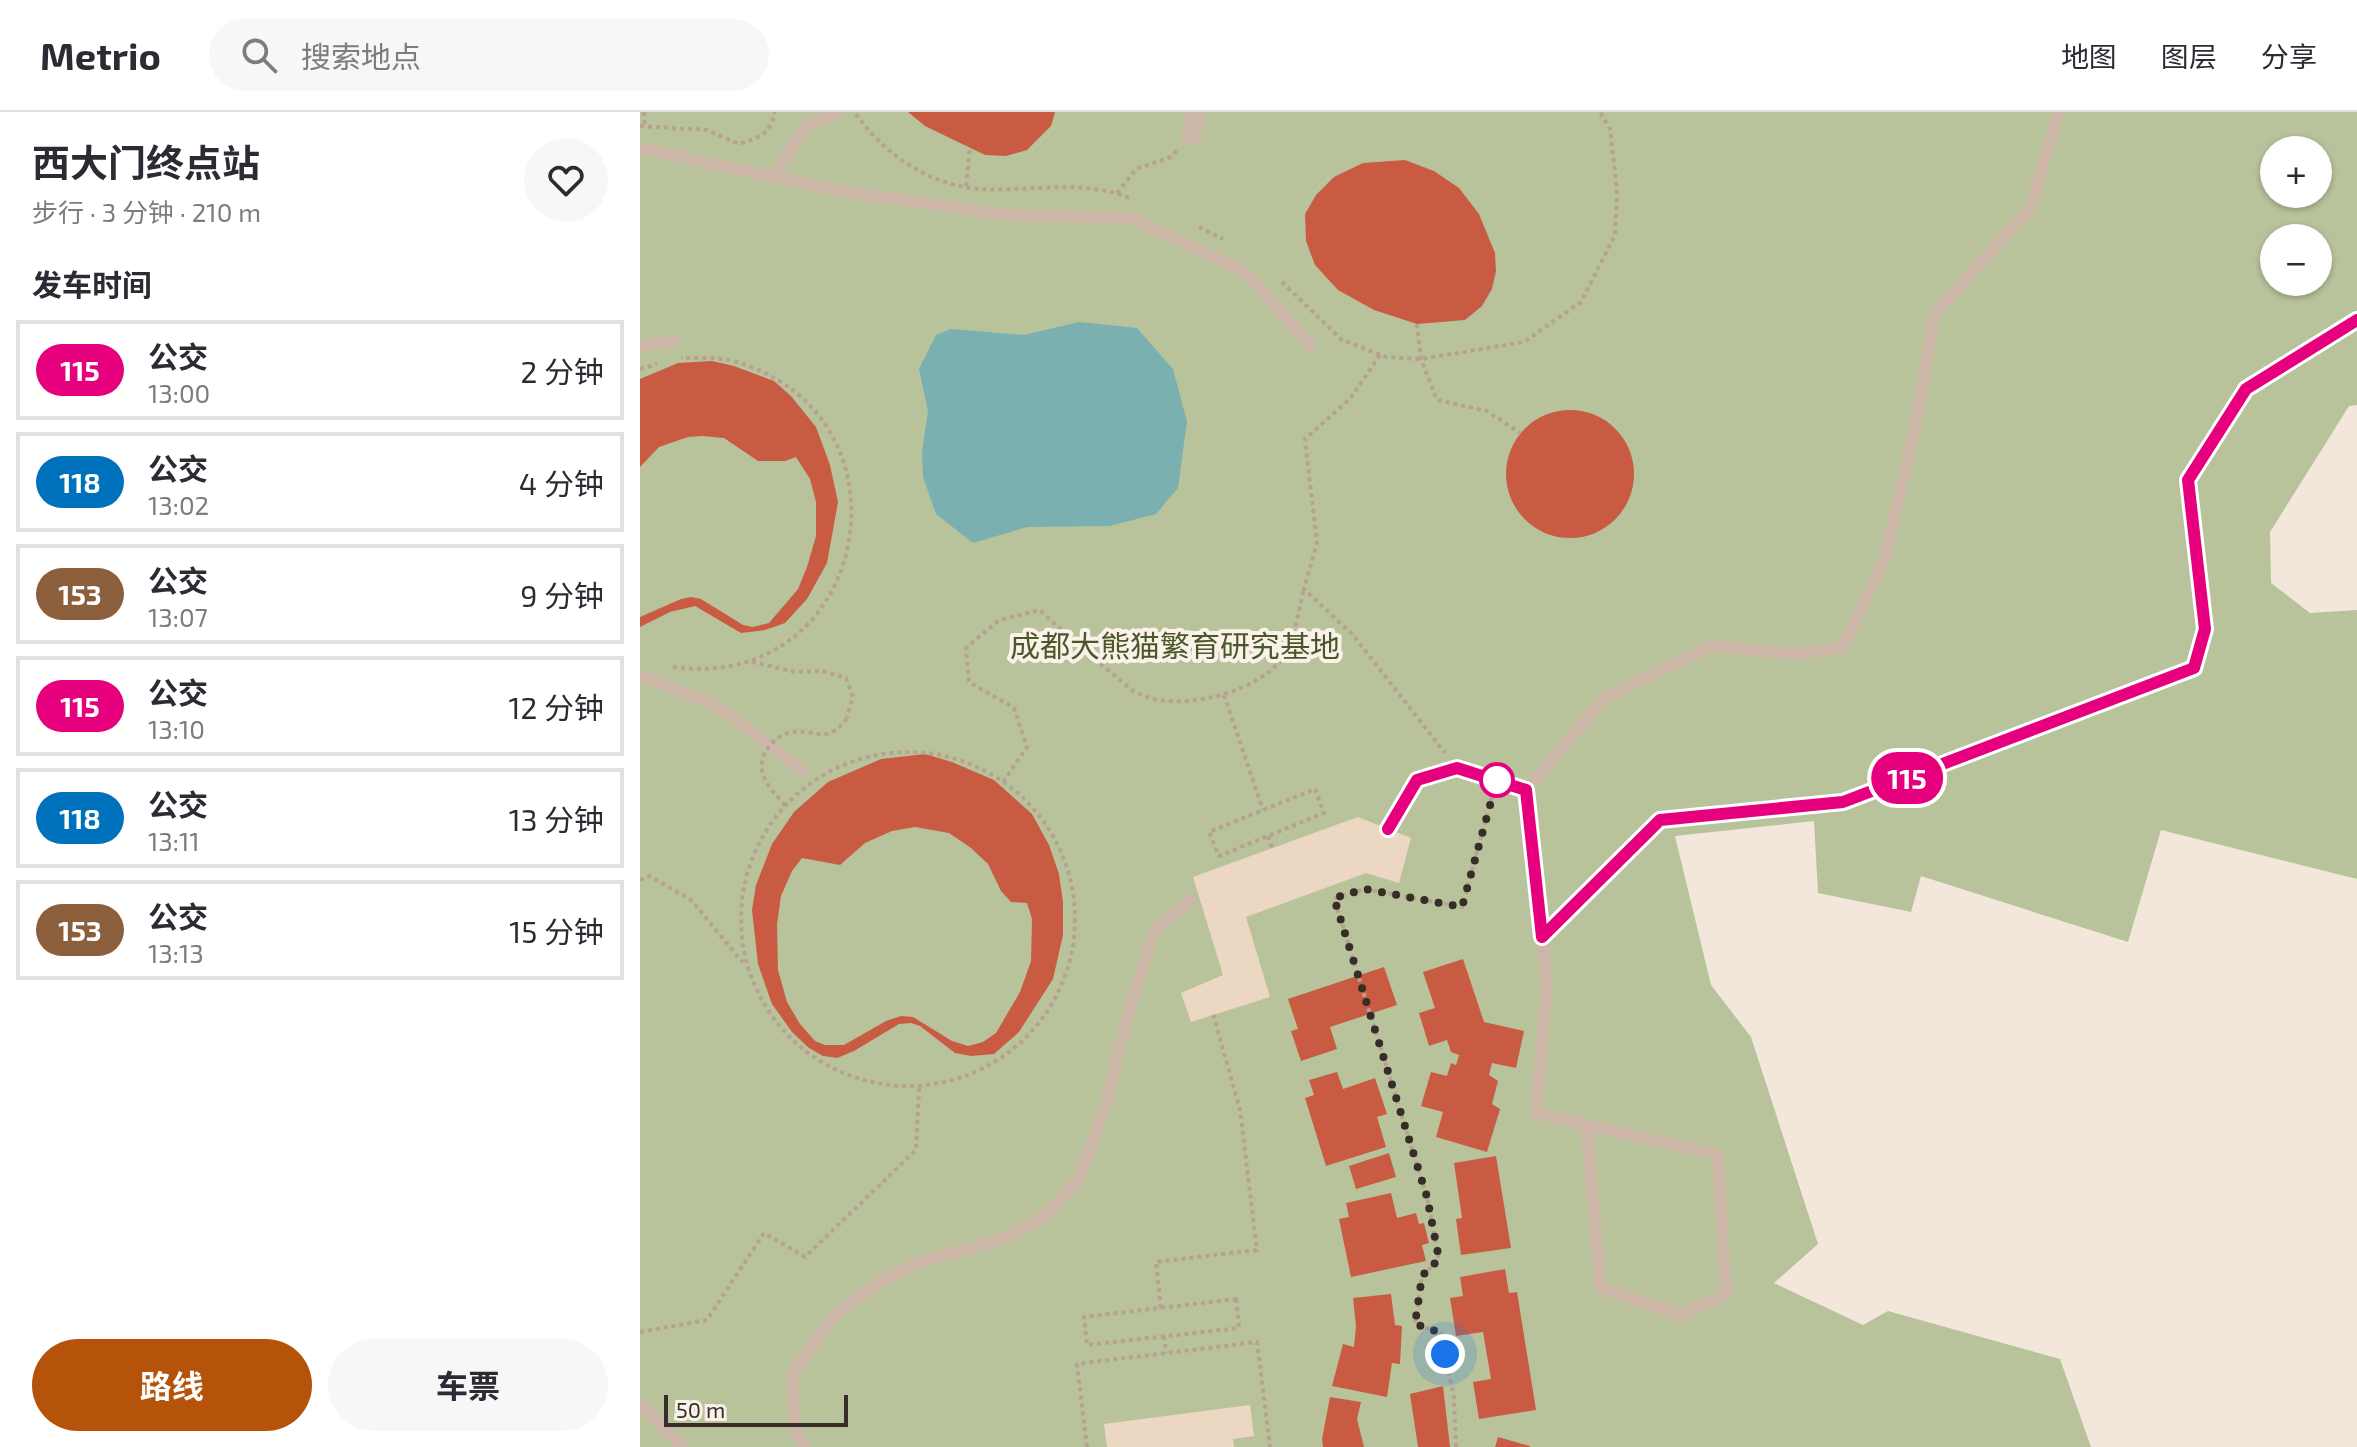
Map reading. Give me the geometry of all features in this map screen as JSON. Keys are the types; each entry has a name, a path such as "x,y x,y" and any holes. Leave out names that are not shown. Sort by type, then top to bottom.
{"street":[{"path":"1191,135 1197,112"}],"lane":[{"path":"773,177 805,126 839,112"},
{"path":"1586,1124 1601,1288 1681,1315 1726,1295 1718,1155 1586,1124 1536,1113 1547,984 1526,790 1605,698 1711,646 1797,654 1843,647 1884,561 1914,432 1935,313 2030,208 2059,112"},
{"path":"640,148 835,190 1006,215 1132,218 1245,272 1311,346"},
{"path":"1542,937 1660,820 1843,802 2194,668 2205,629 2188,480 2246,389 2357,320"},
{"path":"640,346 674,341"},
{"path":"640,675 719,707 803,771"},
{"path":"1388,829 1417,780 1457,768 1526,790"},
{"path":"804,1447 795,1428 792,1374 835,1315 884,1279 920,1262 990,1243 1024,1229 1048,1213 1078,1180 1104,1111 1127,1018 1154,931 1190,900"},
{"path":"640,1403 682,1447"}],"path":[{"path":"644,112 643,126 707,130 739,144 759,138 771,128 775,112"},
{"path":"1524,342 1581,302 1615,235 1617,192 1610,129 1600,112"},
{"path":"1117,193 1136,169 1171,157 1191,135"},
{"path":"966,186 970,148"},
{"path":"1417,324 1421,359 1437,400 1487,411 1520,433"},
{"path":"1003,782 1027,747 1014,708 969,682 966,648 999,620 1040,610 1082,651 1137,693 1158,701 1187,701 1224,695 1267,672 1288,651 1317,543 1305,439 1350,399 1380,355"},
{"path":"663,665 701,670 751,661 795,637 829,599 849,553 853,502 841,453 814,410 775,377 727,360 677,358"},
{"path":"641,369 665,361"},
{"path":"1304,589 1353,635 1457,768"},
{"path":"751,661 795,672 822,671 846,678 853,697 847,718 840,728 827,734 794,731 776,738 765,752 761,771 769,788 785,805"},
{"path":"1224,695 1263,810"},
{"path":"640,880 650,876 691,900 747,967 775,1023 816,1061 868,1084 919,1087 978,1073 1025,1041 1058,996 1075,942 1073,885 1052,833 1017,791 1003,782 970,762 917,750 862,756 813,779 773,817 748,865 739,919 747,967"},
{"path":"1456,1447 1454,1398 1441,1333 1415,1324 1422,1276 1439,1259 1427,1197 1334,898 1365,889 1462,907 1497,780"},
{"path":"1315,789 1324,813 1268,836 1219,856 1209,832 1315,789"},
{"path":"1268,836 1272,848"},
{"path":"1161,1308 1156,1262 1257,1250 1240,1110 1213,1014"},
{"path":"640,1332 707,1320 764,1233 805,1257 916,1150 919,1087"},
{"path":"1236,1299 1239,1328 1164,1336 1087,1345 1084,1317 1236,1299"},
{"path":"1164,1336 1166,1353"},
{"path":"1087,1447 1077,1364 1257,1342 1270,1447"}],"green space":[{"name":"成都大熊猫繁育研究基地","path":"640,112 2357,112 2357,405 2349,406 2270,532 2271,583 2310,613 2357,610 2357,879 2161,830 2128,942 1921,876 1911,912 1818,893 1814,821 1675,836 1711,985 1751,1037 1818,1244 1774,1283 1863,1325 1888,1311 2060,1359 2091,1447 640,1447"}],"shaded area":[{"path":"1358,817 1411,838 1399,883 1366,873 1246,917 1270,997 1191,1022 1181,993 1223,975 1193,877"},
{"path":"1250,1405 1254,1436 1233,1439 1234,1447 1107,1447 1104,1424"}],"water":[{"path":"1079,322 1137,328 1173,369 1187,421 1178,488 1156,514 1110,526 1027,527 973,543 936,514 923,477 922,452 928,411 919,369 936,335 951,329 1024,335"}],"building":[{"path":"908,112 1055,112 1051,126 1027,150 1006,156 985,155 925,126"},
{"path":"1405,160 1434,171 1459,188 1479,214 1495,253 1496,271 1492,289 1482,306 1465,320 1417,324 1374,310 1338,290 1315,265 1306,241 1305,214 1316,195 1334,177 1363,163"},
{"path":"712,361 774,381 791,396 816,427 830,465 838,502 827,563 807,599 785,623 765,630 741,633 695,606 670,612 640,627 640,617 691,597 701,599 743,625 753,627 769,623 798,589 816,536 816,502 810,479 796,457 785,461 758,461 724,438 702,436 688,437 659,447 640,467 640,379 678,363"},
{"path":"1570,410 1595,415 1615,429 1629,449 1634,474 1629,499 1615,519 1595,533 1570,538 1545,533 1525,519 1511,499 1506,474 1511,449 1525,429 1545,415"},
{"path":"925,754 994,780 1032,814 1049,845 1059,874 1063,902 1063,935 1053,979 1019,1032 994,1054 971,1056 955,1053 920,1026 911,1023 899,1024 837,1058 823,1056 792,1032 772,1004 758,964 752,910 756,885 772,844 794,812 828,782 881,759","holes":["915,827 949,833 988,864 1001,891 1011,902 1027,903 1032,919 1031,961 1020,992 996,1033 983,1042 968,1046 952,1041 913,1017 901,1016 844,1045 825,1045 815,1041 787,1002 778,970 777,924 781,896 792,871 802,858 840,865 865,843 892,831"]},
{"path":"1463,959 1484,1022 1524,1031 1516,1068 1492,1063 1489,1075 1498,1081 1492,1104 1500,1109 1487,1152 1436,1137 1443,1112 1421,1106 1431,1072 1447,1076 1451,1063 1456,1065 1459,1055 1451,1052 1447,1040 1429,1046 1419,1013 1435,1008 1423,972"},
{"path":"1384,967 1397,1005 1330,1027 1337,1049 1301,1061 1291,1031 1298,1029 1288,999"},
{"path":"1337,1072 1343,1089 1375,1078 1387,1114 1377,1117 1386,1147 1326,1166 1305,1098 1314,1095 1309,1080"},
{"path":"1389,1153 1396,1177 1356,1189 1349,1166"},
{"path":"1496,1156 1511,1248 1461,1255 1456,1219 1462,1218 1454,1163"},
{"path":"1391,1193 1397,1218 1416,1213 1419,1224 1424,1223 1429,1243 1422,1245 1426,1261 1351,1277 1339,1219 1349,1217 1346,1203"},
{"path":"1505,1269 1509,1293 1517,1292 1536,1410 1479,1419 1473,1382 1491,1379 1483,1332 1456,1336 1450,1298 1463,1296 1460,1277"},
{"path":"1391,1294 1395,1325 1402,1326 1400,1364 1392,1363 1387,1397 1332,1386 1343,1344 1354,1347 1356,1326 1353,1298"},
{"path":"1443,1386 1450,1447 1418,1447 1410,1394"},
{"path":"1330,1397 1361,1402 1357,1419 1364,1447 1323,1447"},
{"path":"1498,1437 1530,1446 1530,1447 1495,1447"}],"bus line":[{"name":"115","path":"1388,829 1417,780 1457,768 1526,790 1542,937 1660,820 1843,802 2194,668 2205,629 2188,480 2246,389 2357,320"}],"route":[{"path":"1445,1354 1441,1333 1415,1324 1422,1276 1439,1259 1427,1197 1334,898 1365,889 1462,907 1497,780"}]}
